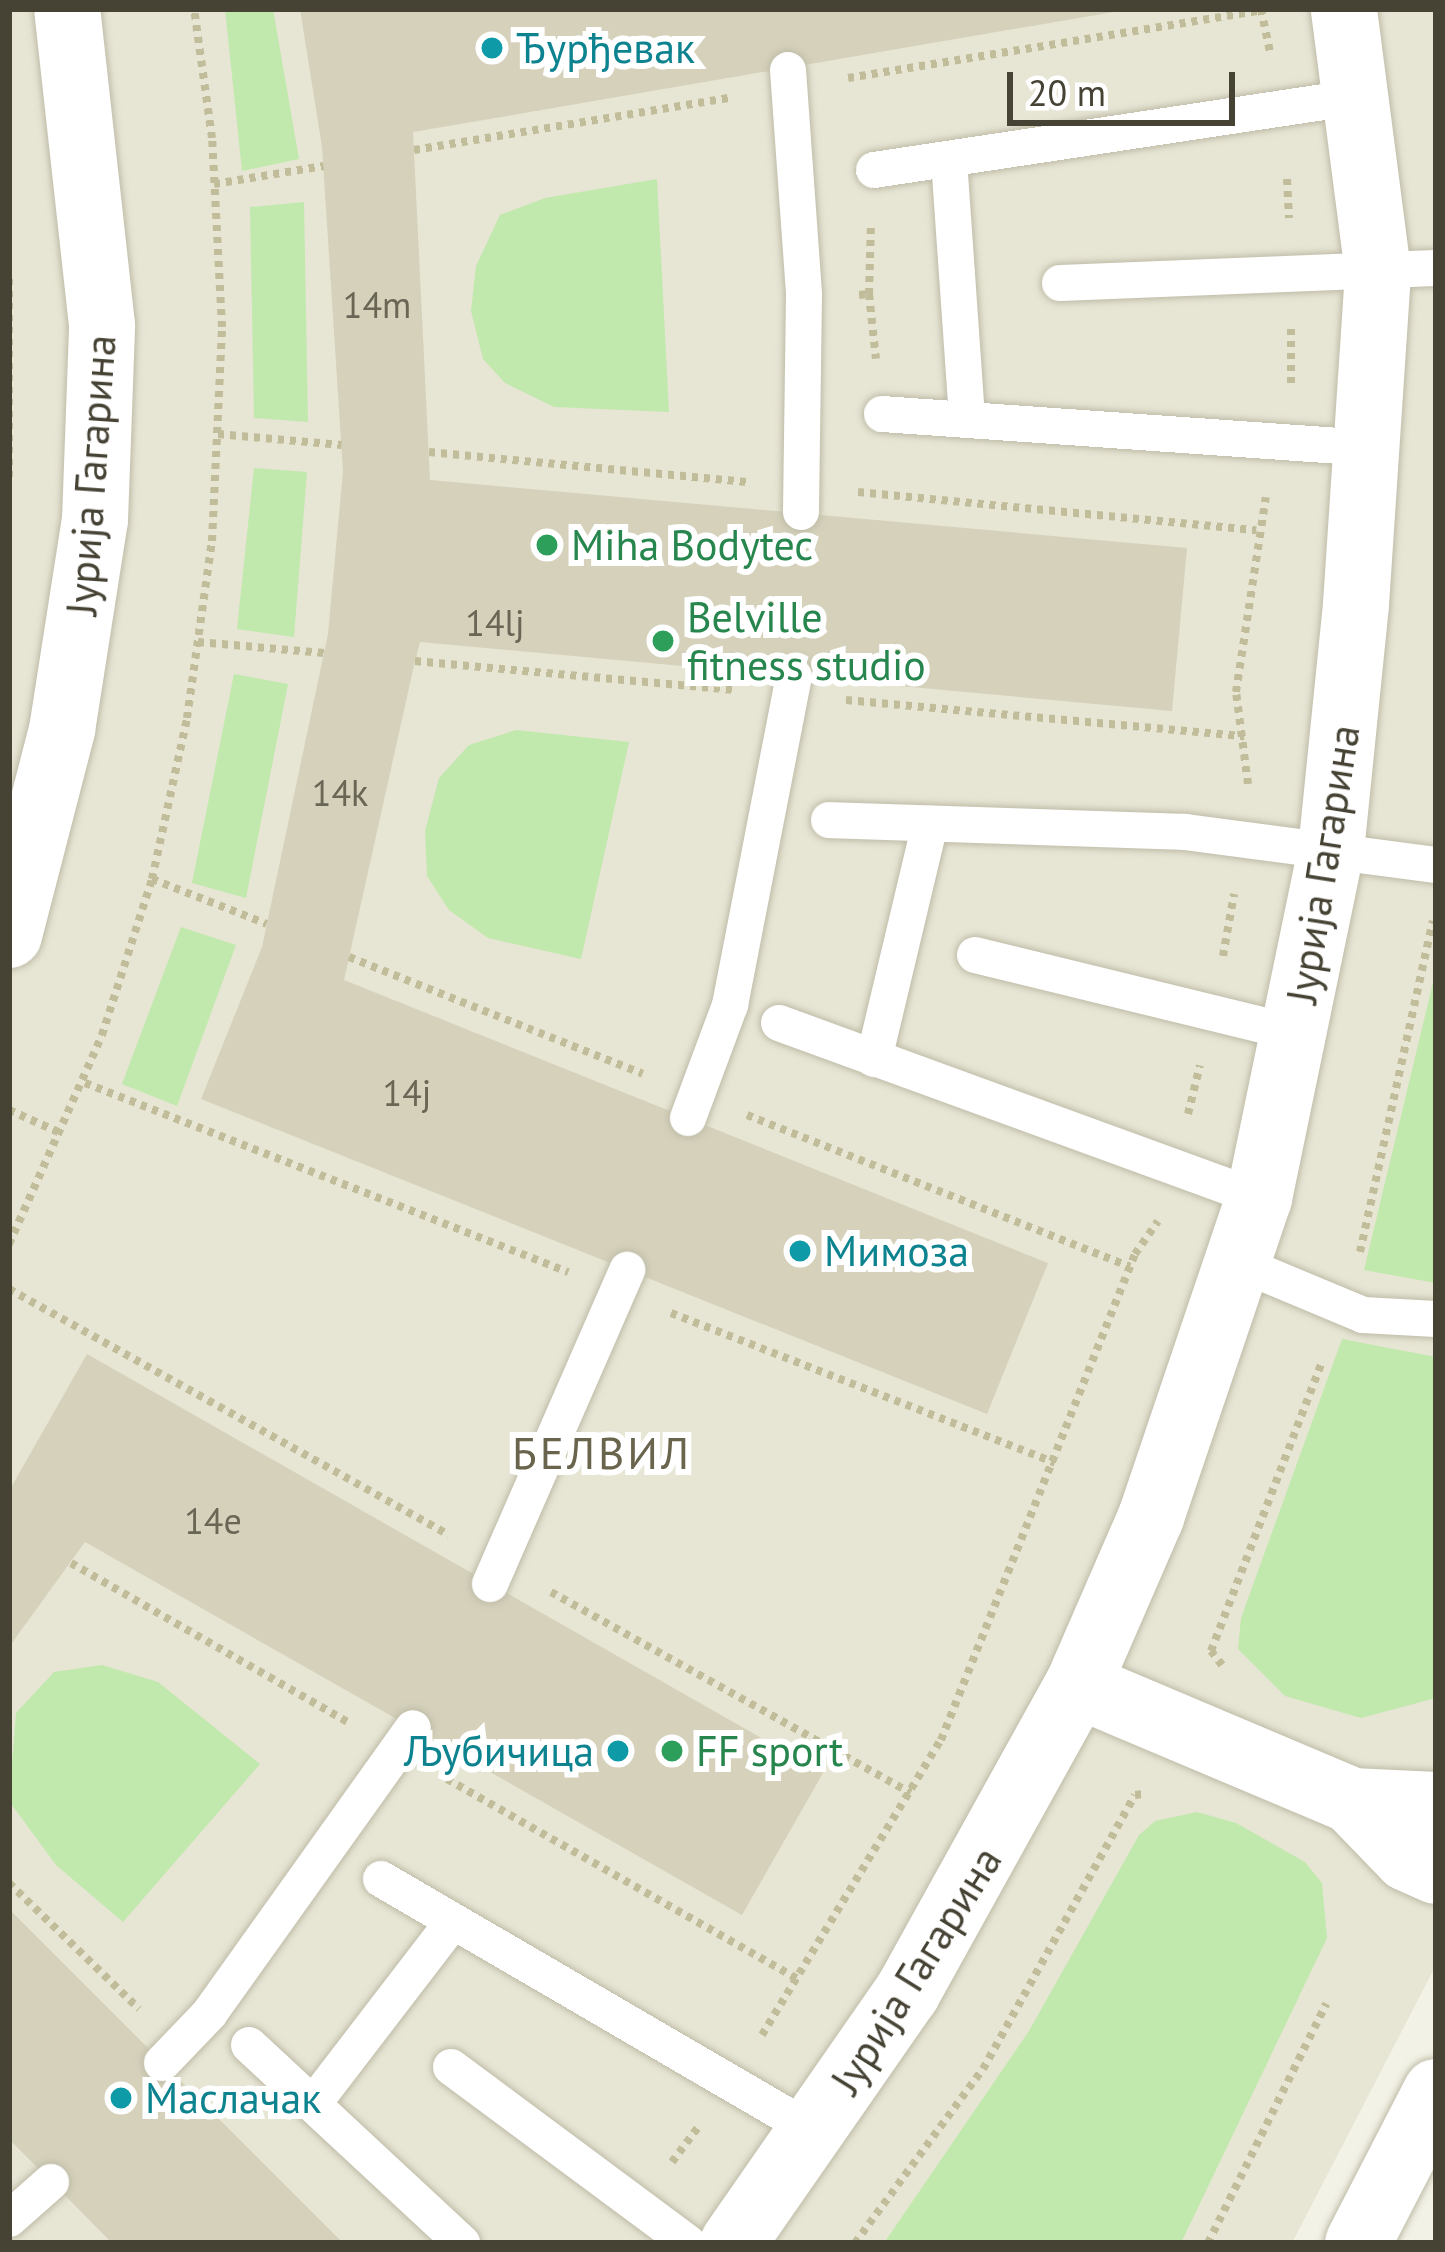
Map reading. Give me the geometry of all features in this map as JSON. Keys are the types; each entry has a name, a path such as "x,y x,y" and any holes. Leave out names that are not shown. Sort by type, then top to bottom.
{"street":[{"name":"Јурија Гагарина","path":"9,935 62,730 94,520 102,325 68,9"},
{"name":"Јурија Гагарина","path":"733,2243 815,2132 966,1894 1078,1685 1151,1517 1241,1264 1296,1034 1331,850 1366,448 1407,270 1357,97 1344,9"},
{"path":"1078,1685 1352,1801 1436,1805"},
{"path":"1352,1801 1407,1858 1436,1871"},
{"path":"1358,2243 1436,2092"}],"lane":[{"path":"788,70 804,295 801,512"},
{"path":"874,170 1284,112 1357,97"},
{"path":"949,160 967,419"},
{"path":"1060,283 1407,270"},
{"path":"882,414 1366,448"},
{"path":"688,1118 730,1005 794,676"},
{"path":"829,820 1245,837 1436,865"},
{"path":"874,1059 930,824"},
{"path":"975,956 1296,1034"},
{"path":"779,1023 1259,1198"},
{"path":"1241,1264 1304,1288 1435,1319"},
{"path":"490,1584 627,1270"},
{"path":"162,2063 209,2014 413,1728"},
{"path":"381,1880 729,2087 815,2132"},
{"path":"313,2104 452,1923"},
{"path":"249,2045 462,2243"},
{"path":"452,2067 688,2243"},
{"path":"9,2219 51,2182"}],"path":[{"path":"9,1243 63,1134 152,879 198,641 222,327 214,184 194,9"},
{"path":"638,2206 729,2087 940,1739 1175,1168 1212,1012 1245,837 1250,754 1236,692 1252,556 1265,499 1292,443 1284,112 1261,9"},
{"path":"214,184 324,166"},
{"path":"9,279 9,478"},
{"path":"217,434 341,445"},
{"path":"198,641 325,653"},
{"path":"152,879 267,925"},
{"path":"1211,1651 1346,1299 1436,908"},
{"path":"9,1110 63,1134"},
{"path":"855,2243 983,2069 1135,1796"},
{"path":"1208,2243 1326,2004"}],"shaded area":[{"path":"9,9 1436,9 1436,1965 1292,2243 9,2243"}],"green space":[{"path":"225,9 273,9 299,159 242,171"},
{"path":"657,179 669,412 554,407 505,383 483,359 471,311 476,266 500,215 545,198"},
{"path":"304,202 308,422 254,418 250,207"},
{"path":"254,468 307,472 294,637 237,629"},
{"path":"234,674 288,684 246,898 192,883"},
{"path":"516,730 629,742 581,959 488,938 449,910 427,876 425,831 439,778 469,745"},
{"path":"181,927 236,945 177,1106 122,1084"},
{"path":"1436,970 1436,1283 1364,1270"},
{"path":"1342,1339 1436,1357 1436,1698 1361,1718 1285,1696 1238,1649 1241,1618"},
{"path":"102,1665 158,1682 260,1764 123,1922 56,1865 9,1801 16,1713 54,1672"},
{"path":"1197,1812 1236,1823 1305,1862 1322,1883 1327,1938 1181,2243 884,2243 1029,2031 1139,1835 1155,1821"}],"building":[{"path":"300,9 1131,9 413,132 430,480 1187,548 1172,711 420,642 415,661 344,980 1048,1263 987,1414 201,1099 262,947 328,634 343,471 322,147"},
{"path":"87,1354 823,1773 742,1915 85,1542 9,1647 9,1491"},
{"name":"Маслачак","path":"9,1909 343,2243 112,2243 9,2139"}],"place":[{"name":"Ђурђевак","path":"492,48"},
{"name":"Miha Bodytec","path":"547,545"},
{"name":"Belville fitness studio","path":"663,641"},
{"name":"Мимоза","path":"800,1251"},
{"name":"Љубичица","path":"618,1751"},
{"name":"FF sport","path":"672,1751"},
{"name":"Маслачак","path":"121,2098"}],"district":[{"name":"БЕЛВИЛ","path":"602,1453"}]}
